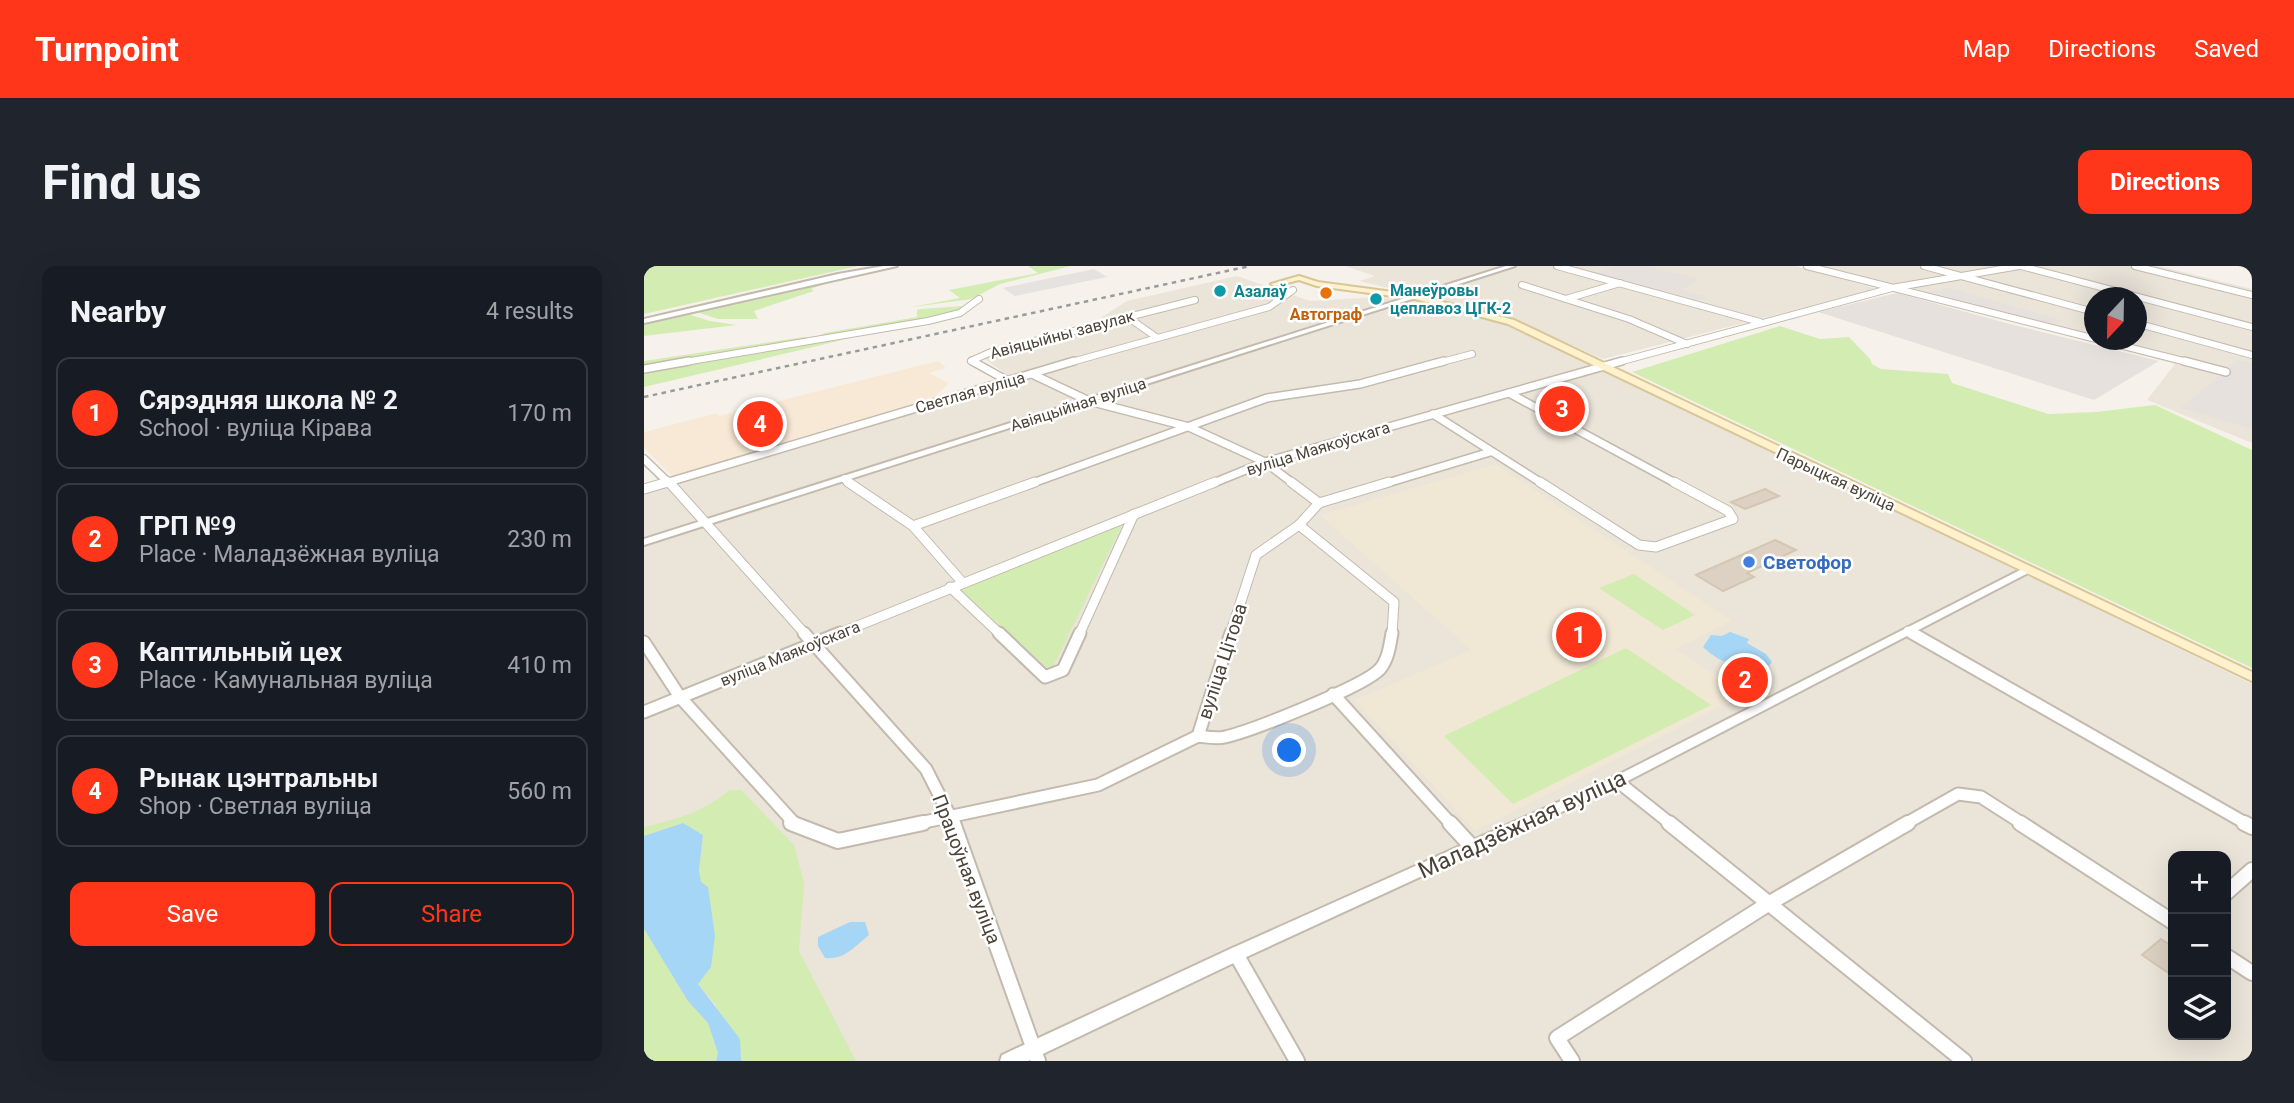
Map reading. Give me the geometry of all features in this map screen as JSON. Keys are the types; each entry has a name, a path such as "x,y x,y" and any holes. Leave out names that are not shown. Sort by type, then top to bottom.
{"main road":[{"path":"1293,290 1275,284 1299,278 1317,284 1415,297"},
{"name":"Светлая вуліца","path":"1293,290 1317,284"},
{"name":"Парыцкая вуліца","path":"1415,297 1511,322 2252,677"}],"street":[{"path":"644,321 838,276 894,266"},
{"name":"Авіяцыйная вуліца","path":"644,542 1512,266"},
{"path":"1557,266 1763,323"},
{"path":"1807,266 2226,372"},
{"path":"1924,266 2084,309"},
{"path":"2020,266 2252,327"},
{"name":"вуліца Маякоўскага","path":"644,712 1265,462 1892,288 2020,266"},
{"path":"2135,266 2252,295"},
{"path":"1566,299 1620,284"},
{"path":"1522,285 1629,319 1687,344"},
{"name":"Светлая вуліца","path":"644,489 1156,337 1269,307 1293,290"},
{"path":"644,369 928,321 960,313 979,299"},
{"name":"Авіяцыйны завулак","path":"1007,381 971,361 991,352 1195,300"},
{"path":"1126,316 1156,337"},
{"path":"2147,326 2252,355"},
{"path":"913,527 1267,398 1360,384 1472,354"},
{"path":"1032,374 1089,401 1189,427 1265,462 1319,503"},
{"path":"1433,414 1639,545 1656,547 1732,519 1728,511 1509,393"},
{"name":"вуліца Цітова","path":"680,697 791,823 838,841 1098,785 1198,736 1256,555 1299,524 1319,503 1490,452"},
{"name":"Працоўная вуліца","path":"644,459 668,481 926,769 951,817 1036,1055"},
{"path":"845,479 913,527 962,582"},
{"path":"950,587 1045,677 1054,674 1063,670 1134,514"},
{"path":"1198,736 1223,738 1333,695 1373,676 1382,667 1395,622 1394,602 1299,524"},
{"name":"Маладзёжная вуліца","path":"1009,1061 1036,1055 1236,954 1617,781 2026,570"},
{"path":"1908,631 2252,827"},
{"path":"644,642 680,697"},
{"path":"1333,695 1472,847"},
{"path":"1617,781 1964,1061"},
{"path":"1572,1061 1557,1038 1768,904 1958,794 1982,797 2168,919"},
{"path":"2231,889 2252,870"},
{"path":"1236,954 1297,1061"},
{"path":"2231,959 2252,973"}],"shaded area":[{"path":"1345,266 1796,266 1877,289 1603,359 1504,315 1359,281 1375,276"},
{"path":"1616,266 1646,266 1699,279 1681,290 1707,297 1700,300 1595,273"},
{"path":"1808,266 2158,266 2252,289 2252,443 2147,400 2175,364 2123,350 2147,350 2147,287 2084,287 2084,340"},
{"path":"1094,269 1107,277 1015,296 1003,288"},
{"path":"1237,276 1310,301 1378,297 1417,300 1509,324 2252,684 2252,1061 644,1061 644,494 1016,381 979,355 1091,324 1127,301"},
{"path":"1950,288 2064,321 2039,324 1929,292"},
{"path":"1897,293 2084,342 2084,350 2115,350 2159,361 2094,400 1818,312"},
{"path":"2238,360 2252,363 2252,429 2181,408"},
{"path":"938,361 946,368 929,373 949,383 935,397 672,476 644,448 644,432"},
{"path":"1496,464 1732,621 1676,649 1745,694 1475,831 1355,700 1471,650 1320,515"}],"green space":[{"path":"644,266 858,266 644,314"},
{"path":"1028,266 1071,266 1000,284 971,299 906,308 960,298 949,290 1038,273"},
{"path":"832,281 811,289 814,291 754,311 758,319 718,319 696,312"},
{"path":"963,306 962,309 931,319 815,338 825,333 917,317 917,310 921,309"},
{"path":"688,314 737,325 644,336 644,323"},
{"path":"1780,326 1820,339 1849,337 1872,364 1881,369 1948,374 1952,383 2048,414 2155,405 2252,450 2252,668 1632,372"},
{"path":"808,337 804,341 644,368 644,361"},
{"path":"847,339 644,387 644,370"},
{"path":"1124,521 1051,671 959,589"},
{"path":"1634,574 1695,615 1663,630 1599,588"},
{"path":"1626,648 1711,705 1513,804 1444,736"},
{"path":"730,790 741,790 794,845 804,883 799,951 856,1061 741,1061 715,1004 698,984 711,967 699,870 703,835 683,823 644,836 644,827 690,814"},
{"path":"644,929 688,1001 708,1023 718,1053 716,1061 644,1061"}],"water":[{"path":"1730,632 1749,639 1747,643 1766,654 1772,662 1769,666 1726,662 1703,647 1711,635 1722,636"},
{"path":"683,823 703,835 699,870 701,882 708,887 715,936 711,967 698,984 740,1039 741,1061 716,1061 718,1053 708,1023 688,1001 644,929 644,836"},
{"path":"850,922 865,922 869,935 844,955 825,958 818,946 818,937"}],"building":[{"path":"1765,489 1779,496 1745,509 1731,502"},
{"name":"Светофор","path":"1775,540 1796,550 1747,573 1754,577 1723,591 1696,575"},
{"path":"2161,939 2168,944 2168,973 2142,955"}],"railway":[{"path":"644,397 1250,266"}],"place":[{"name":"Азалаў","path":"1220,291"},
{"name":"Автограф","path":"1326,293"},
{"name":"Манеўровы цеплавоз ЦГК-2","path":"1376,299"},
{"name":"Каптильный цех","path":"1562,409"},
{"name":"Рынак цэнтральны","path":"760,424"},
{"name":"Светофор","path":"1749,562"},
{"name":"Сярэдняя школа № 2","path":"1579,635"},
{"name":"ГРП №9","path":"1745,680"}]}
